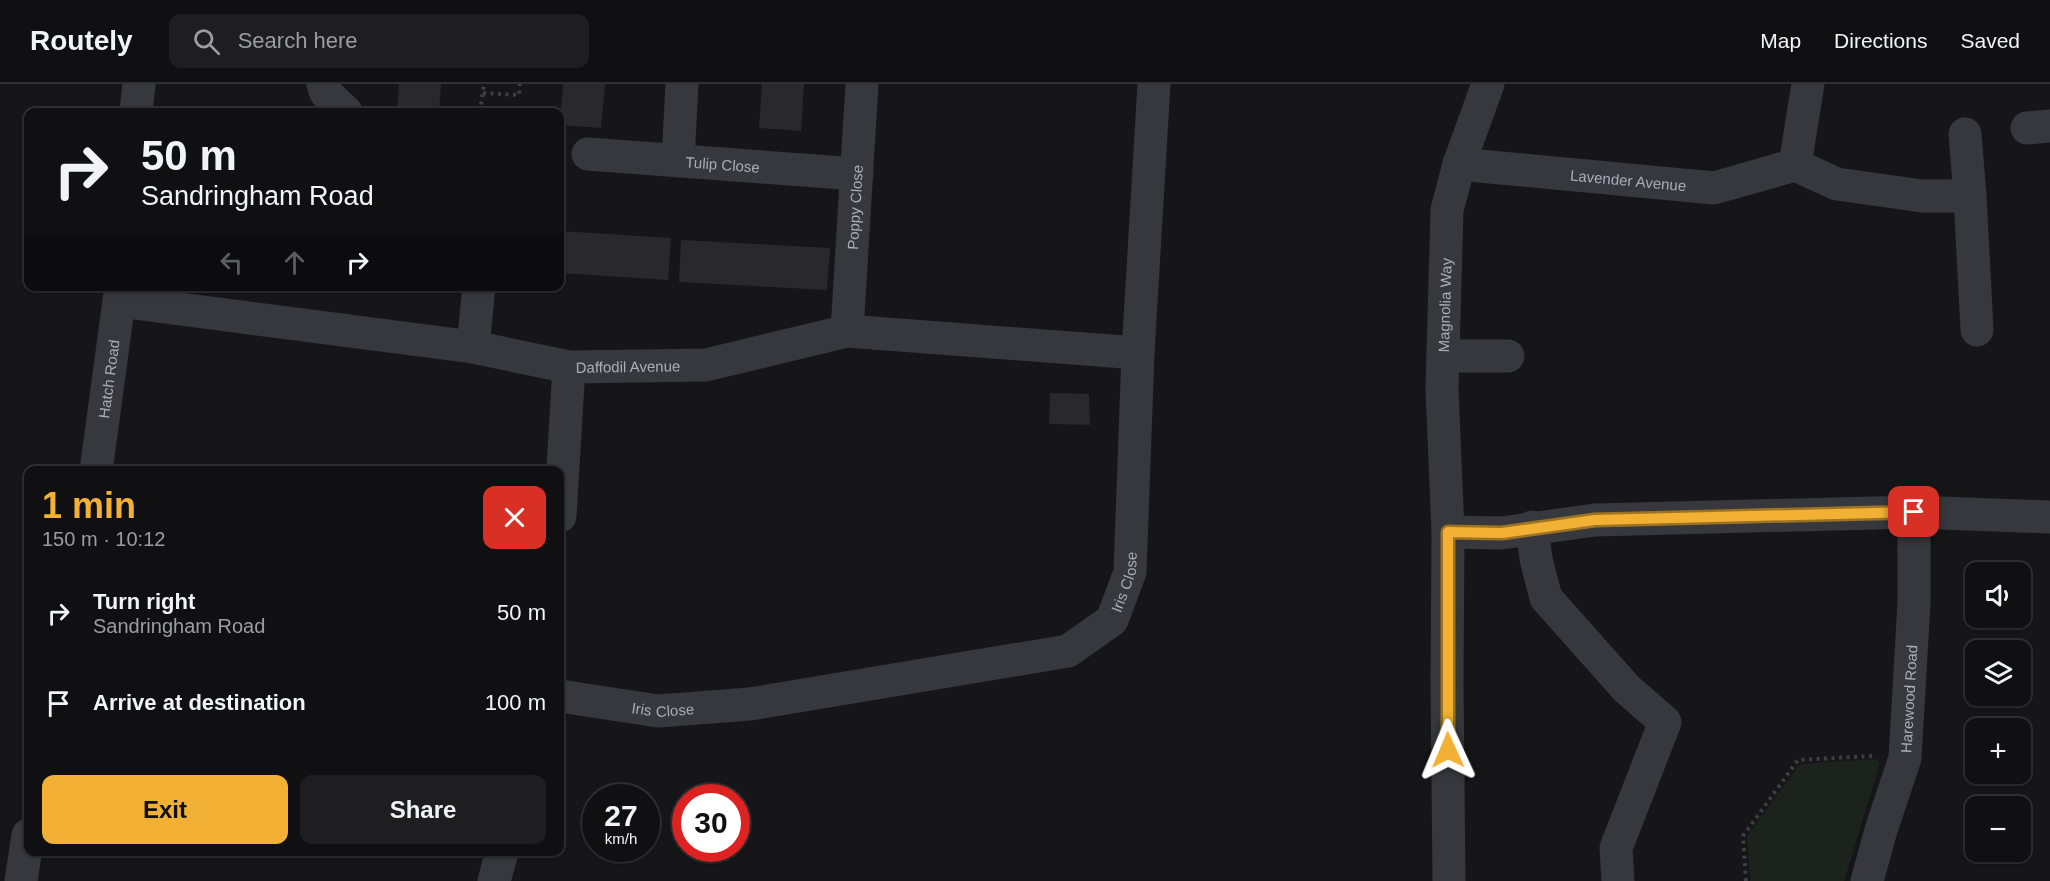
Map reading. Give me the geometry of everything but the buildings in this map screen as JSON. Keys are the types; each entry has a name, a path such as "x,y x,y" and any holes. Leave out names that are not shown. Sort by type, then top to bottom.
{"street":[{"path":"136,108 139,84"},
{"path":"323,84 326,93 342,108"},
{"path":"678,161 682,84"},
{"name":"Poppy Close","path":"846,331 862,84"},
{"name":"Iris Close","path":"564,697 658,711 750,704 1068,651 1112,620 1130,572 1138,353 1154,84"},
{"name":"Magnolia Way","path":"1449,881 1448,532 1442,389 1447,210 1459,164 1488,84"},
{"path":"1808,84 1795,165 1838,184 1922,196 1970,196"},
{"path":"1965,134 1977,330"},
{"name":"Tulip Close","path":"588,154 857,174"},
{"name":"Lavender Avenue","path":"1459,164 1714,188 1795,165"},
{"path":"473,347 479,291"},
{"name":"Daffodil Avenue","path":"120,294 473,347 569,367 705,364 846,331 1138,353"},
{"name":"Hatch Road","path":"97,466 120,294"},
{"path":"1443,356 1508,356"},
{"path":"563,466 569,367"},
{"path":"1448,532 1502,533 1595,520 1914,512 2050,518"},
{"name":"Harewood Road","path":"1867,881 1905,758 1914,603 1914,512"},
{"path":"1532,527 1536,559 1546,598 1627,689 1665,722 1616,848 1618,881"},
{"path":"21,881 25,856"},
{"path":"494,881 501,856"}],"path":[{"path":"481,108 484,84"},
{"path":"483,93 519,95 520,84"},
{"path":"1746,881 1743,836 1798,760 1884,755 1905,758"}],"shaded area":[{"path":"1876,759 1880,763 1844,881 1750,881 1747,836 1800,764"}],"route":[{"path":"1448,750 1448,532 1502,533 1595,520 1914,512"}]}
